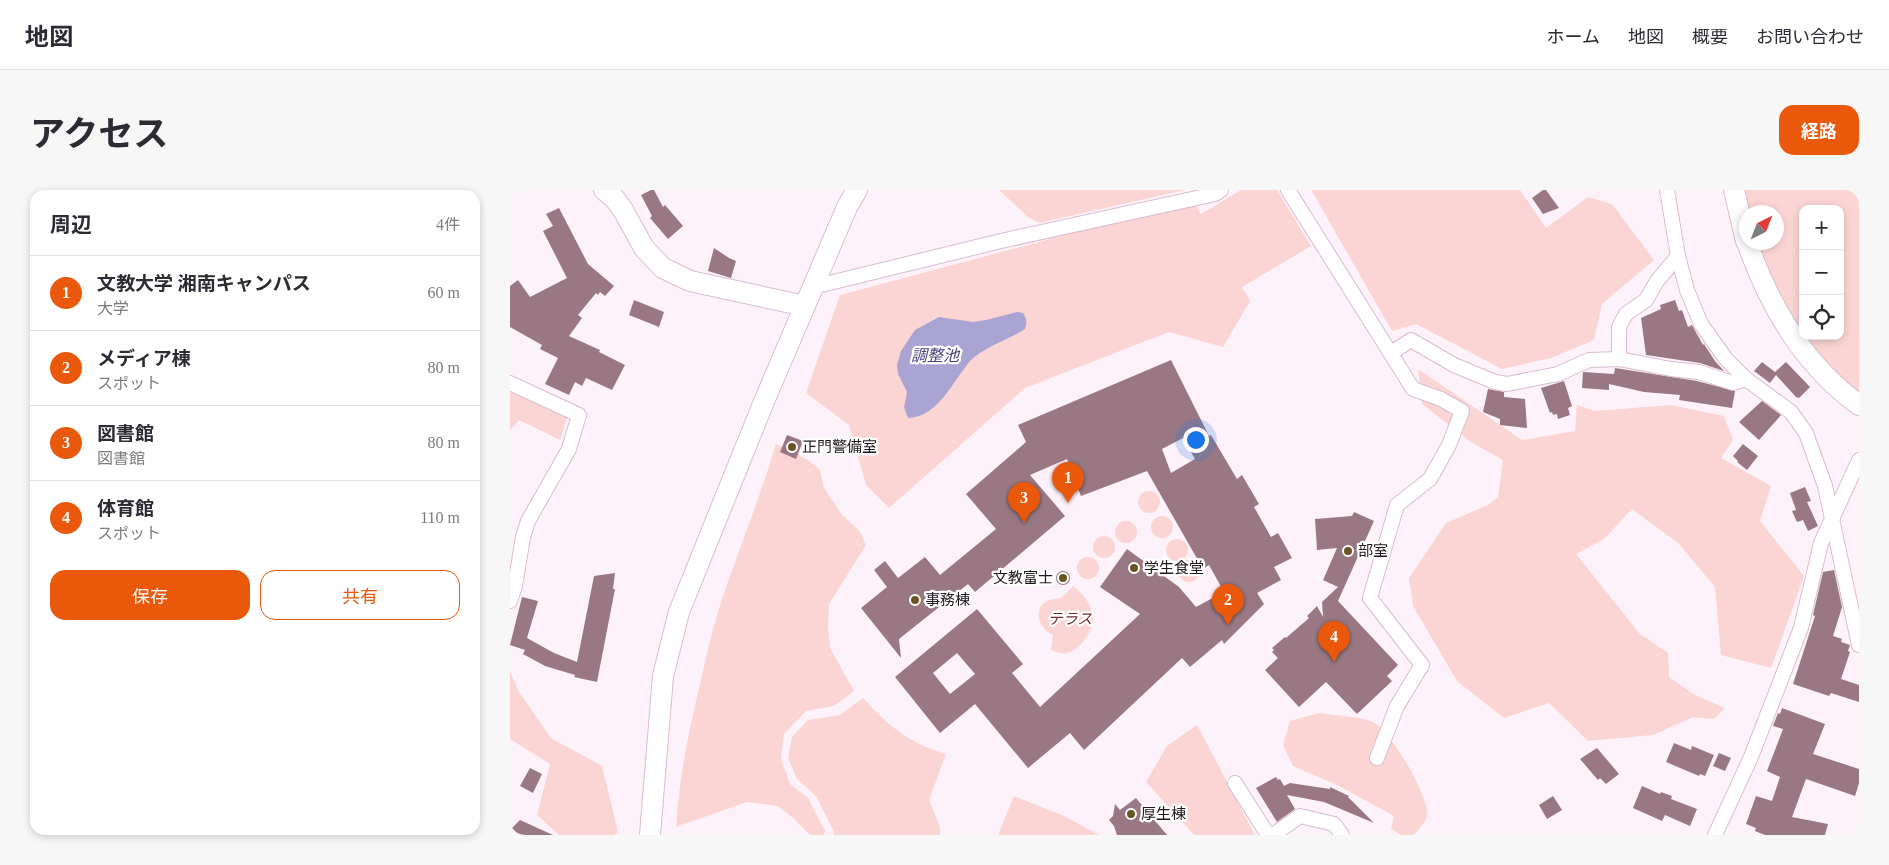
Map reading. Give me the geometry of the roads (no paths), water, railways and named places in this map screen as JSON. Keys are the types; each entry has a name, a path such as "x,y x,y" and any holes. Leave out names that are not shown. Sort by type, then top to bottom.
{"street":[{"path":"604,190 615,199 644,248 663,268 690,281 805,306"},
{"path":"650,835 663,676 679,612 763,404 847,207 857,190"},
{"path":"813,287 1001,241 1215,194 1221,190"},
{"path":"1288,190 1413,389 1441,399 1462,411 1449,445 1430,479 1397,505 1370,598 1422,665 1397,706 1376,758"},
{"path":"1666,190 1678,256 1687,290 1701,324 1726,359 1746,379 1791,412 1806,433 1825,486 1859,645"},
{"path":"1734,190 1739,210"},
{"path":"1750,250 1758,274 1777,312 1798,344 1826,377 1859,405"},
{"path":"1618,359 1619,327 1626,314 1646,300 1657,282 1678,256"},
{"path":"1391,353 1411,340 1454,365 1495,382 1507,384 1558,374 1589,360 1618,359 1698,372 1733,383 1746,379"},
{"path":"510,383 579,414 569,449 528,520 510,602"},
{"path":"1715,835 1751,757 1801,628 1821,543 1859,460"},
{"path":"1235,783 1268,835"},
{"path":"1273,835 1300,816 1334,824 1342,835"}],"water":[{"name":"調整池","path":"1017,312 1023,313 1025,317 1025,329 977,355 971,360 937,405 928,412 908,418 904,407 907,392 898,374 897,365 901,351 915,330 939,317 973,322"}],"place":[{"name":"正門警備室","path":"792,447"},
{"name":"文教大学 湘南キャンパス","path":"1068,503"},
{"name":"図書館","path":"1024,523"},
{"name":"部室","path":"1348,551"},
{"name":"学生食堂","path":"1134,568"},
{"name":"文教富士","path":"1063,578"},
{"name":"事務棟","path":"915,600"},
{"name":"メディア棟","path":"1228,625"},
{"name":"体育館","path":"1334,662"},
{"name":"厚生棟","path":"1131,814"}],"park label":[{"name":"テラス","path":"1070,619"}]}
